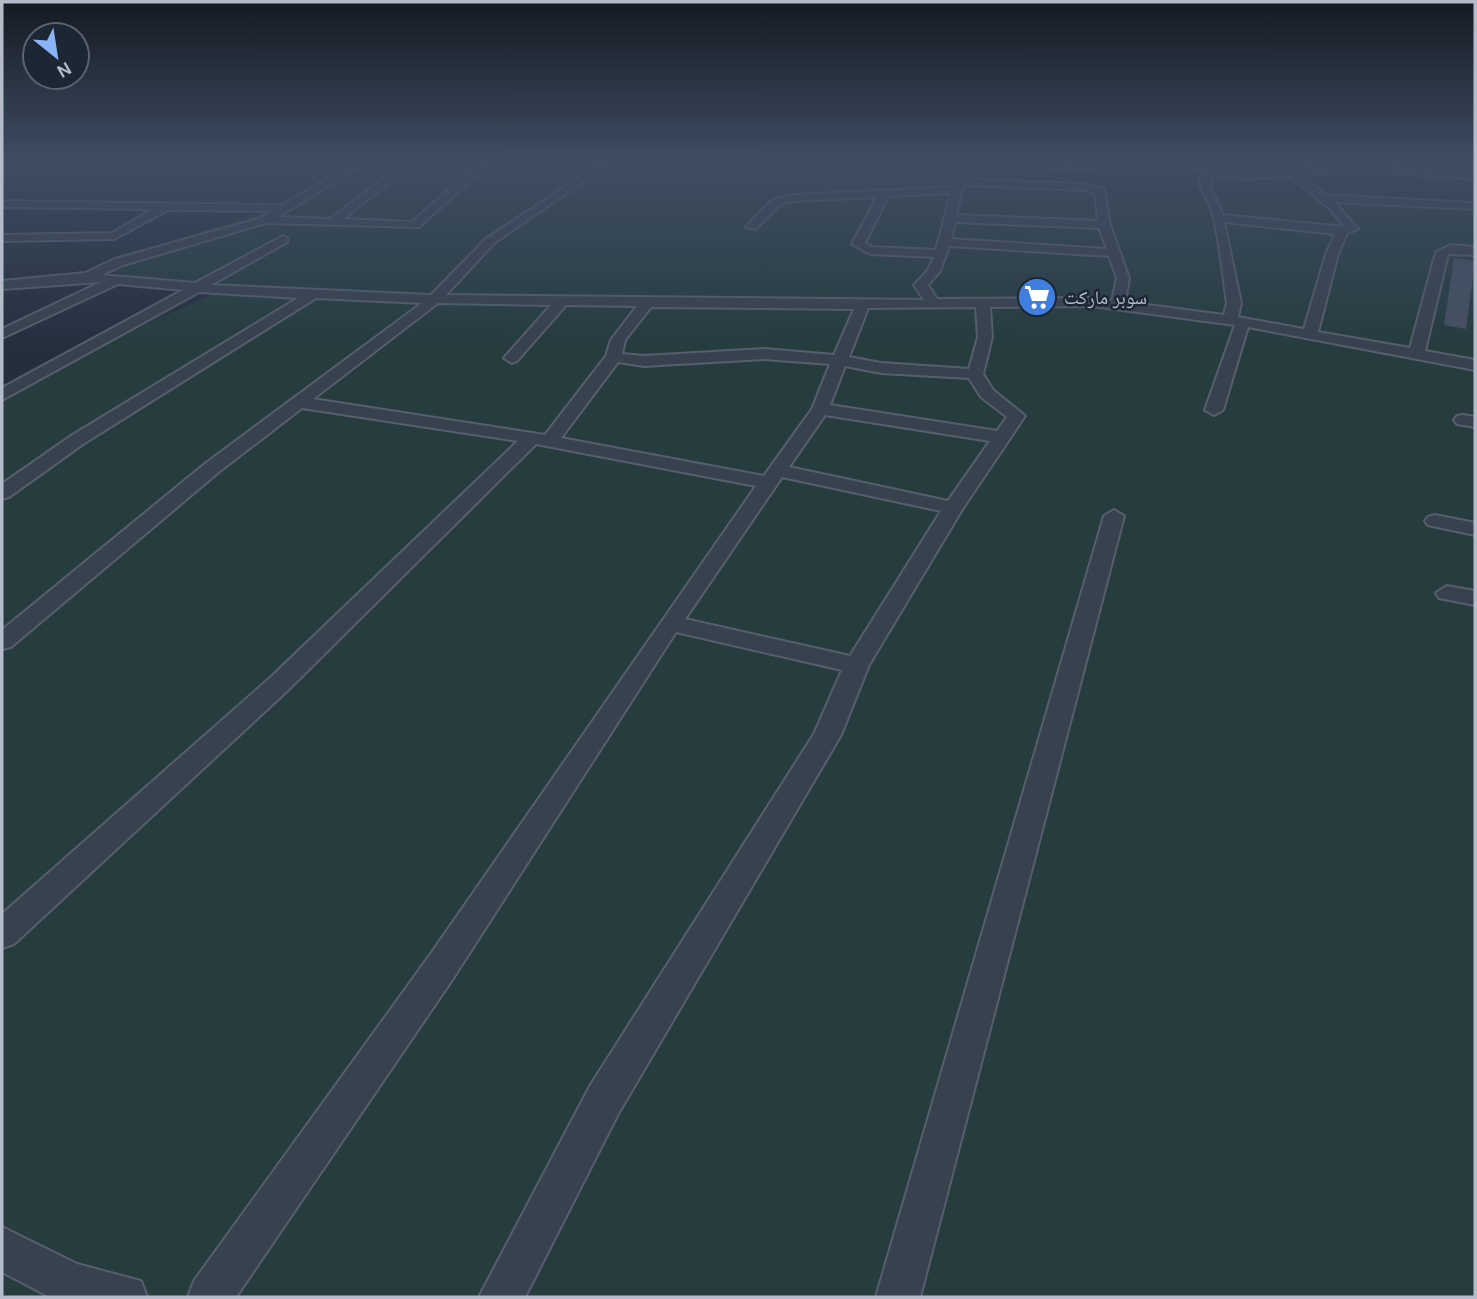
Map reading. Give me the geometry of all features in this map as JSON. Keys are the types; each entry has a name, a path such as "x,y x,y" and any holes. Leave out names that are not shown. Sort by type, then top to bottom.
{"street":[{"path":"2,238 114,236 134,225"},
{"path":"86,277 119,262 249,225"},
{"path":"2,642 213,467 435,299 490,241 514,225"},
{"path":"868,225 858,244 870,250 943,248 1112,253"},
{"path":"933,303 921,285 934,271 948,225"},
{"path":"1096,225 1104,225 1123,278 1118,305"},
{"path":"1214,410 1237,321 1218,225"},
{"path":"1281,225 1342,231 1352,229 1348,225"},
{"path":"1310,334 1332,254 1342,231"},
{"path":"2,396 283,240"},
{"path":"1416,355 1442,252 1451,249 1475,251"},
{"path":"2,285 86,277 196,288 435,299 862,305 983,302 1118,305 1237,321 1475,365"},
{"path":"2,334 115,280"},
{"path":"2,493 77,440 312,295"},
{"path":"512,358 562,301"},
{"path":"501,1297 604,1100 827,735 857,665 953,508 1016,416 989,398 975,374 985,337 983,302"},
{"path":"2,934 279,684 541,440 614,357 618,340 647,303"},
{"path":"210,1297 442,966 670,623 820,409 862,305"},
{"path":"614,357 644,360 764,354 839,360 881,368 975,374"},
{"path":"298,402 772,476 953,508"},
{"path":"820,409 1002,437"},
{"path":"898,1297 1114,516"},
{"path":"1434,521 1475,529"},
{"path":"1447,593 1475,598"},
{"path":"670,623 857,665"},
{"path":"2,1249 72,1284 125,1297"}],"green space":[{"path":"222,225 1475,225 1475,1297 2,1297 2,388 218,292 97,269"}],"building":[{"path":"1454,258 1475,261 1466,329 1444,325"}],"place":[{"name":"سوبر ماركت","path":"1037,297"}]}
